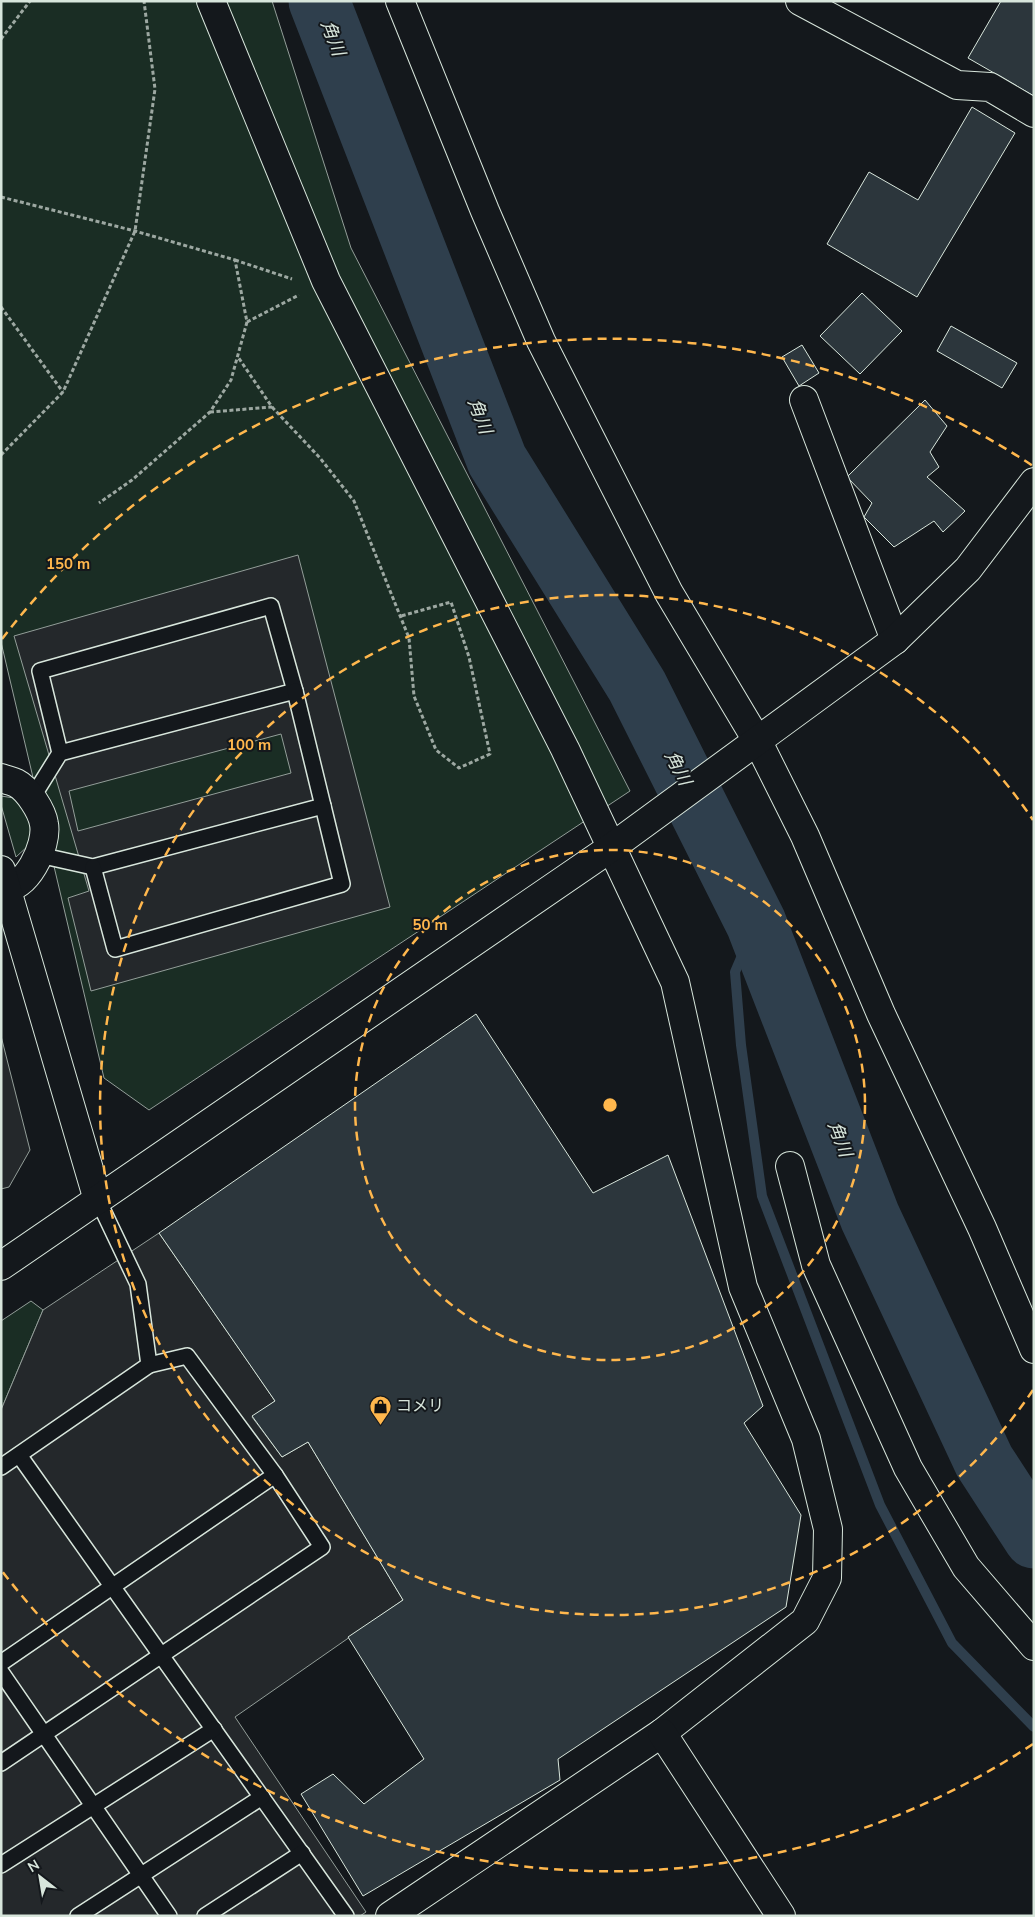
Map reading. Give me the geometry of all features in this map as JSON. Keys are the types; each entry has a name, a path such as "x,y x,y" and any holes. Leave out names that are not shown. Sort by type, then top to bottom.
{"street":[{"path":"212,1 326,281 565,749 675,982 743,1288 806,1439 828,1529 827,1578 805,1621 662,1733 390,1916"},
{"path":"400,1 422,59 541,341 669,593 752,746 805,836 882,1014 982,1228 1034,1349"},
{"path":"800,1 957,85 990,87 1034,113"},
{"path":"804,400 895,640"},
{"path":"1,1266 612,847 895,640 968,569 1034,482"},
{"path":"1,778 17,783 32,798 44,824 44,841 39,855 26,878 3,882 98,1200"},
{"path":"790,1166 816,1265 908,1468 966,1568 1034,1646"},
{"path":"662,1733 782,1916"}],"lane":[{"path":"60,752 40,671 271,606 295,691 342,884 116,949 93,867"},
{"path":"32,798 60,752 295,691"},
{"path":"39,855 93,867 323,806"},
{"path":"98,1200 138,1284 149,1364"},
{"path":"1,1467 149,1364 187,1356 275,1475 322,1547 1,1763"},
{"path":"19,1455 346,1916"},
{"path":"1,1663 275,1475"},
{"path":"1,1672 169,1916"},
{"path":"1,1865 214,1729"},
{"path":"78,1916 262,1796"},
{"path":"205,1916 302,1853"}],"path":[{"path":"1,39 30,1"},
{"path":"1,455 63,392 135,230 155,89 144,1"},
{"path":"1,197 135,230 292,279 326,281"},
{"path":"99,504 132,480 210,412 231,380 247,322 235,260"},
{"path":"247,322 326,281"},
{"path":"1,308 63,392"},
{"path":"237,356 272,408 320,458 354,501 409,638 414,696 436,750 459,768 490,754 469,658 451,602 401,616"},
{"path":"210,412 272,408"}],"green space":[{"path":"1,1 272,1 351,248 630,791 149,1110 104,1078 1,642"},
{"path":"1,796 14,798 26,815 30,825 29,845 16,857 1,805"},
{"path":"31,1301 43,1310 1,1410 1,1321"}],"shaded area":[{"path":"298,555 390,907 91,991 68,898 89,891 14,636","holes":["281,734 291,773 78,831 69,791"]},
{"path":"1,1036 30,1150 9,1187 1,1189"},
{"path":"159,1233 275,1401 252,1417 282,1457 308,1442 403,1600 235,1717 366,1912 360,1916 1,1916 1,1410 43,1310"}],"building":[{"path":"1001,1 1034,1 1034,96 968,58"},
{"path":"972,107 1015,133 917,297 827,244 869,172 918,200"},
{"path":"862,293 902,331 860,374 820,336"},
{"path":"951,326 1017,363 1002,388 937,351"},
{"path":"802,345 819,373 799,386 782,357"},
{"path":"925,400 947,426 930,452 939,467 927,477 965,511 943,532 934,521 894,547 864,517 872,503 847,477"},
{"path":"476,1014 593,1193 668,1155 763,1406 744,1423 801,1515 786,1607 558,1759 560,1780 363,1896 301,1794 333,1774 364,1804 424,1759 348,1637 403,1600 308,1442 282,1457 252,1416 275,1401 159,1233"}],"waterway":[{"name":"角川","path":"319,1 497,460 637,686 756,923 870,1217 984,1461 1034,1538"},
{"path":"756,923 735,972 741,1045 762,1196 880,1505 952,1643 1034,1727"}],"place":[{"name":"コメリ","path":"380,1425"}]}
